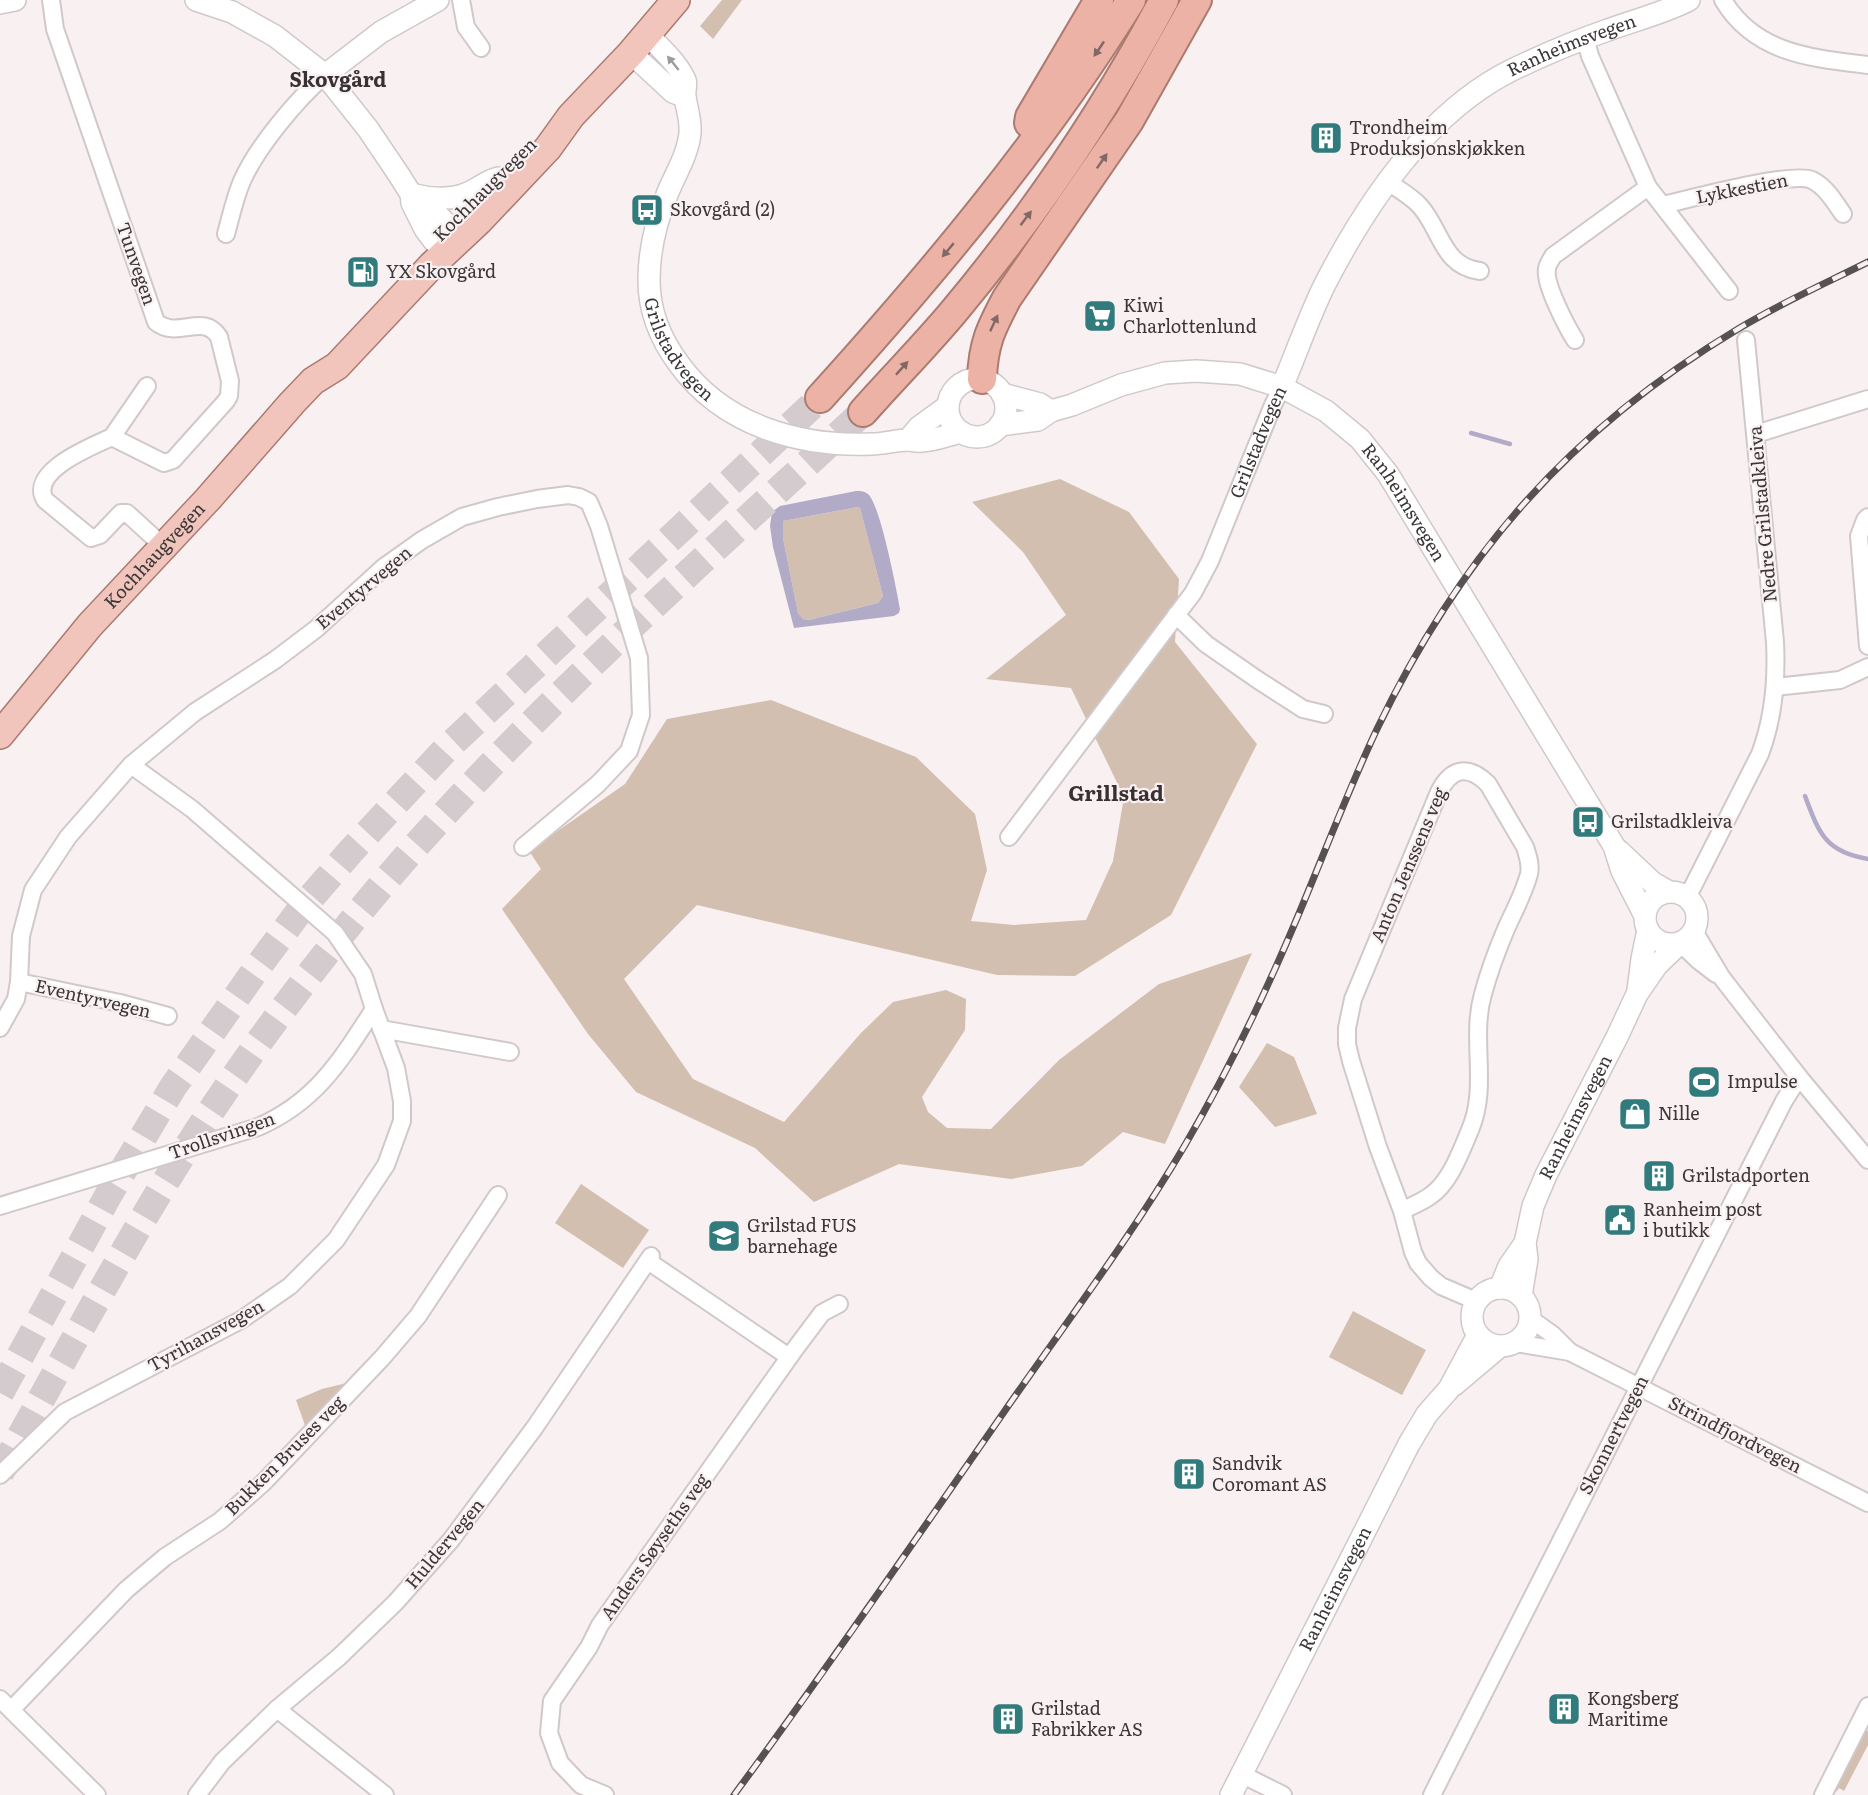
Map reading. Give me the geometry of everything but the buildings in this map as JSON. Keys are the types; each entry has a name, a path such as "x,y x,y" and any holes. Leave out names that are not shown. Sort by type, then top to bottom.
{"highway":[{"path":"1024,154 1030,117 1099,0"},
{"path":"820,398 892,317 1024,154 1087,67 1131,0"},
{"path":"863,412 954,312 1044,195 1104,105 1164,0"},
{"path":"992,386 983,355 994,322 1007,298 1129,121 1197,0"}],"main road":[{"name":"Kochhaugvegen","path":"445,237 543,154 571,116 676,0"},
{"name":"Kochhaugvegen","path":"0,735 90,626 313,381 337,366 445,237 498,178 532,142 571,116"}],"street":[{"path":"0,3 15,0"},
{"name":"Tunvegen","path":"51,0 55,29 156,322 173,330 210,326 219,337 230,381 229,396 226,401 173,460 164,463 112,437"},
{"path":"196,0 232,12 274,36 326,75 416,195"},
{"path":"225,234 243,180 253,162 298,101 326,75 381,32 438,0"},
{"path":"461,0 466,27 481,48"},
{"name":"Ranheimsvegen","path":"1637,994 1646,923 1622,870 1614,846 1388,474 1360,439 1342,423 1311,401 1282,387 1323,288 1363,215 1386,181 1432,128 1476,92 1510,71 1585,38 1689,0"},
{"path":"1723,0 1738,20 1751,32 1780,49 1809,58 1868,65"},
{"path":"1585,38 1590,56 1648,187 1729,291"},
{"name":"Grilstadvegen","path":"639,43 677,67 686,82 685,97 691,120 688,143 658,219 649,259 650,297 657,324 673,357 698,388 712,401 742,420 794,437 847,444 889,443 908,440 921,441 961,432"},
{"path":"416,195 445,197 464,195 485,181 498,178"},
{"name":"Lykkestien","path":"1663,205 1775,180 1810,179 1825,189 1843,214"},
{"path":"1386,181 1420,207 1454,261 1467,270 1480,271"},
{"path":"1575,340 1565,324 1548,279 1547,269 1552,256 1648,187"},
{"path":"416,195 412,203 445,237"},
{"name":"Nedre Grilstadkleiva","path":"1678,895 1726,823 1760,754 1768,733 1775,687 1775,642 1746,340"},
{"name":"Grilstadvegen","path":"1000,425 1038,420 1051,411 1121,385 1165,374 1196,371 1240,374 1282,387 1210,561 1193,593 1009,837"},
{"path":"992,386 1006,409 1000,425 989,434 979,437 968,436 961,432 952,423 948,406 953,391 961,383 971,379 992,386 1040,404 1051,411"},
{"path":"147,386 112,437 87,448 55,469 43,483 42,495 91,538 99,536 121,513 127,513 163,546"},
{"path":"1756,434 1868,399"},
{"path":"908,440 918,428 948,406"},
{"name":"Eventyrvegen","path":"0,1028 16,999 21,936 33,890 68,837 131,765 195,712 275,660 316,629 384,567 422,540 462,517 498,507 568,495 589,502 599,526 639,658 641,715 629,751 598,784 523,847"},
{"path":"1868,518 1858,536 1868,646"},
{"path":"1176,615 1206,644 1257,680 1303,709 1323,714"},
{"path":"1775,687 1840,680 1868,667"},
{"path":"131,765 216,829 335,933 363,974 374,1009"},
{"name":"Anton Jenssens veg","path":"1402,1210 1432,1195 1438,1189 1448,1176 1471,1128 1480,1090 1477,1038 1482,997 1529,873 1525,847 1493,793 1480,776 1468,771 1452,774 1439,792 1353,999 1347,1044 1355,1077 1402,1210 1413,1252 1424,1271 1441,1286 1476,1302"},
{"name":"Ranheimsvegen","path":"1614,846 1653,883 1678,895"},
{"path":"1678,895 1692,903 1697,917 1687,937 1665,944 1652,937 1646,923 1647,909 1655,898 1678,895"},
{"path":"1687,937 1699,961 1722,978 1799,1077 1868,1160"},
{"name":"Ranheimsvegen","path":"1521,1296 1527,1259 1525,1243 1533,1206 1546,1175 1637,994 1657,965 1687,937"},
{"name":"Eventyrvegen","path":"19,982 120,1003 168,1016"},
{"name":"Tyrihansvegen","path":"0,1475 65,1412 241,1320 290,1286 336,1240 381,1174 399,1131 402,1112 400,1086 396,1068 374,1009"},
{"name":"Trollsvingen","path":"0,1206 272,1121 297,1105 321,1085 374,1009"},
{"path":"381,1029 510,1052"},
{"name":"Skonnertvegen","path":"1432,1795 1784,1101 1799,1077"},
{"name":"Bukken Bruses veg","path":"6,1704 126,1590 165,1557 220,1521 263,1483 382,1358 418,1316 498,1195"},
{"name":"Ranheimsvegen","path":"1500,1288 1509,1266 1525,1243"},
{"name":"Huldervegen","path":"197,1795 222,1762 277,1709 344,1652 395,1603 451,1540 535,1427 649,1258 789,1357"},
{"path":"1500,1288 1512,1290 1521,1296 1530,1310 1531,1319 1526,1333 1508,1345 1487,1343 1478,1335 1472,1319 1476,1302 1487,1292 1500,1288"},
{"name":"Anders Søyseths veg","path":"605,1795 581,1785 560,1763 549,1733 552,1701 600,1625 789,1357 822,1313 839,1304"},
{"name":"Strindfjordvegen","path":"1531,1319 1553,1335 1570,1352 1868,1503"},
{"name":"Ranheimsvegen","path":"1449,1389 1478,1335"},
{"name":"Ranheimsvegen","path":"1231,1795 1404,1453 1427,1414 1449,1389 1508,1345"},
{"name":"Strindfjordvegen","path":"1508,1345 1570,1352"},
{"path":"6,1704 97,1795"},
{"path":"1823,1795 1868,1706"},
{"path":"277,1709 386,1795"},
{"path":"1241,1774 1283,1795"}],"shaded area":[{"path":"722,0 742,0 713,39 700,26"},
{"path":"1060,479 1129,512 1179,579 1175,642 1257,744 1171,915 1075,976 997,975 697,905 624,979 693,1079 784,1122 860,1034 893,1002 946,990 966,999 965,1030 922,1097 928,1112 947,1128 991,1129 1059,1060 1159,984 1252,953 1165,1144 1123,1132 1082,1166 1011,1179 899,1164 814,1202 755,1148 636,1092 588,1034 502,909 541,869 529,851 625,784 667,719 771,700 916,757 975,814 987,870 971,921 1014,925 1086,920 1113,861 1124,797 1071,688 986,679 1066,615 1023,552 972,502"},
{"path":"856,491 869,495 874,503 888,549 899,613 894,616 794,628 773,547 770,526 772,512 780,506","holes":["860,508 883,596 878,603 809,620 803,619 798,613 783,538 783,521"]},
{"path":"858,507 883,596 878,603 809,620 803,619 798,613 783,538 783,521"},
{"path":"1267,1043 1294,1057 1317,1114 1275,1127 1239,1087"},
{"path":"581,1184 649,1230 623,1268 555,1223"},
{"path":"1353,1311 1426,1350 1402,1395 1329,1357"},
{"path":"351,1382 306,1428 296,1400 322,1389"},
{"path":"1864,1729 1868,1731 1868,1745 1844,1791 1839,1788 1836,1792 1833,1791"}],"waterway":[{"path":"1471,433 1510,444"},
{"path":"1805,796 1826,839 1842,851 1868,859"}],"tunnel":[{"path":"0,1393 109,1194 173,1087 301,909 351,851 445,750 820,398"},
{"path":"0,1473 109,1278 190,1143 285,1006 336,941 396,869 523,732 657,602 863,412"}],"railway":[{"path":"734,1795 837,1652 1097,1280 1143,1213 1185,1145 1226,1071 1263,995 1377,729 1410,666 1445,607 1484,552 1526,501 1573,453 1623,409 1678,368 1738,329 1868,262"}],"place":[{"name":"Trondheim Produksjonskjøkken","path":"1326,138"},
{"name":"Skovgård (2)","path":"647,210"},
{"name":"YX Skovgård","path":"363,272"},
{"name":"Kiwi Charlottenlund","path":"1100,316"},
{"name":"Grilstadkleiva","path":"1588,822"},
{"name":"Impulse","path":"1704,1082"},
{"name":"Nille","path":"1635,1114"},
{"name":"Grilstadporten","path":"1659,1176"},
{"name":"Ranheim post i butikk","path":"1620,1220"},
{"name":"Grilstad FUS barnehage","path":"724,1236"},
{"name":"Sandvik Coromant AS","path":"1189,1474"},
{"name":"Kongsberg Maritime","path":"1564,1709"},
{"name":"Grilstad Fabrikker AS","path":"1008,1719"}],"district":[{"name":"Skovgård","path":"338,80"},
{"name":"Grillstad","path":"1116,794"}]}
